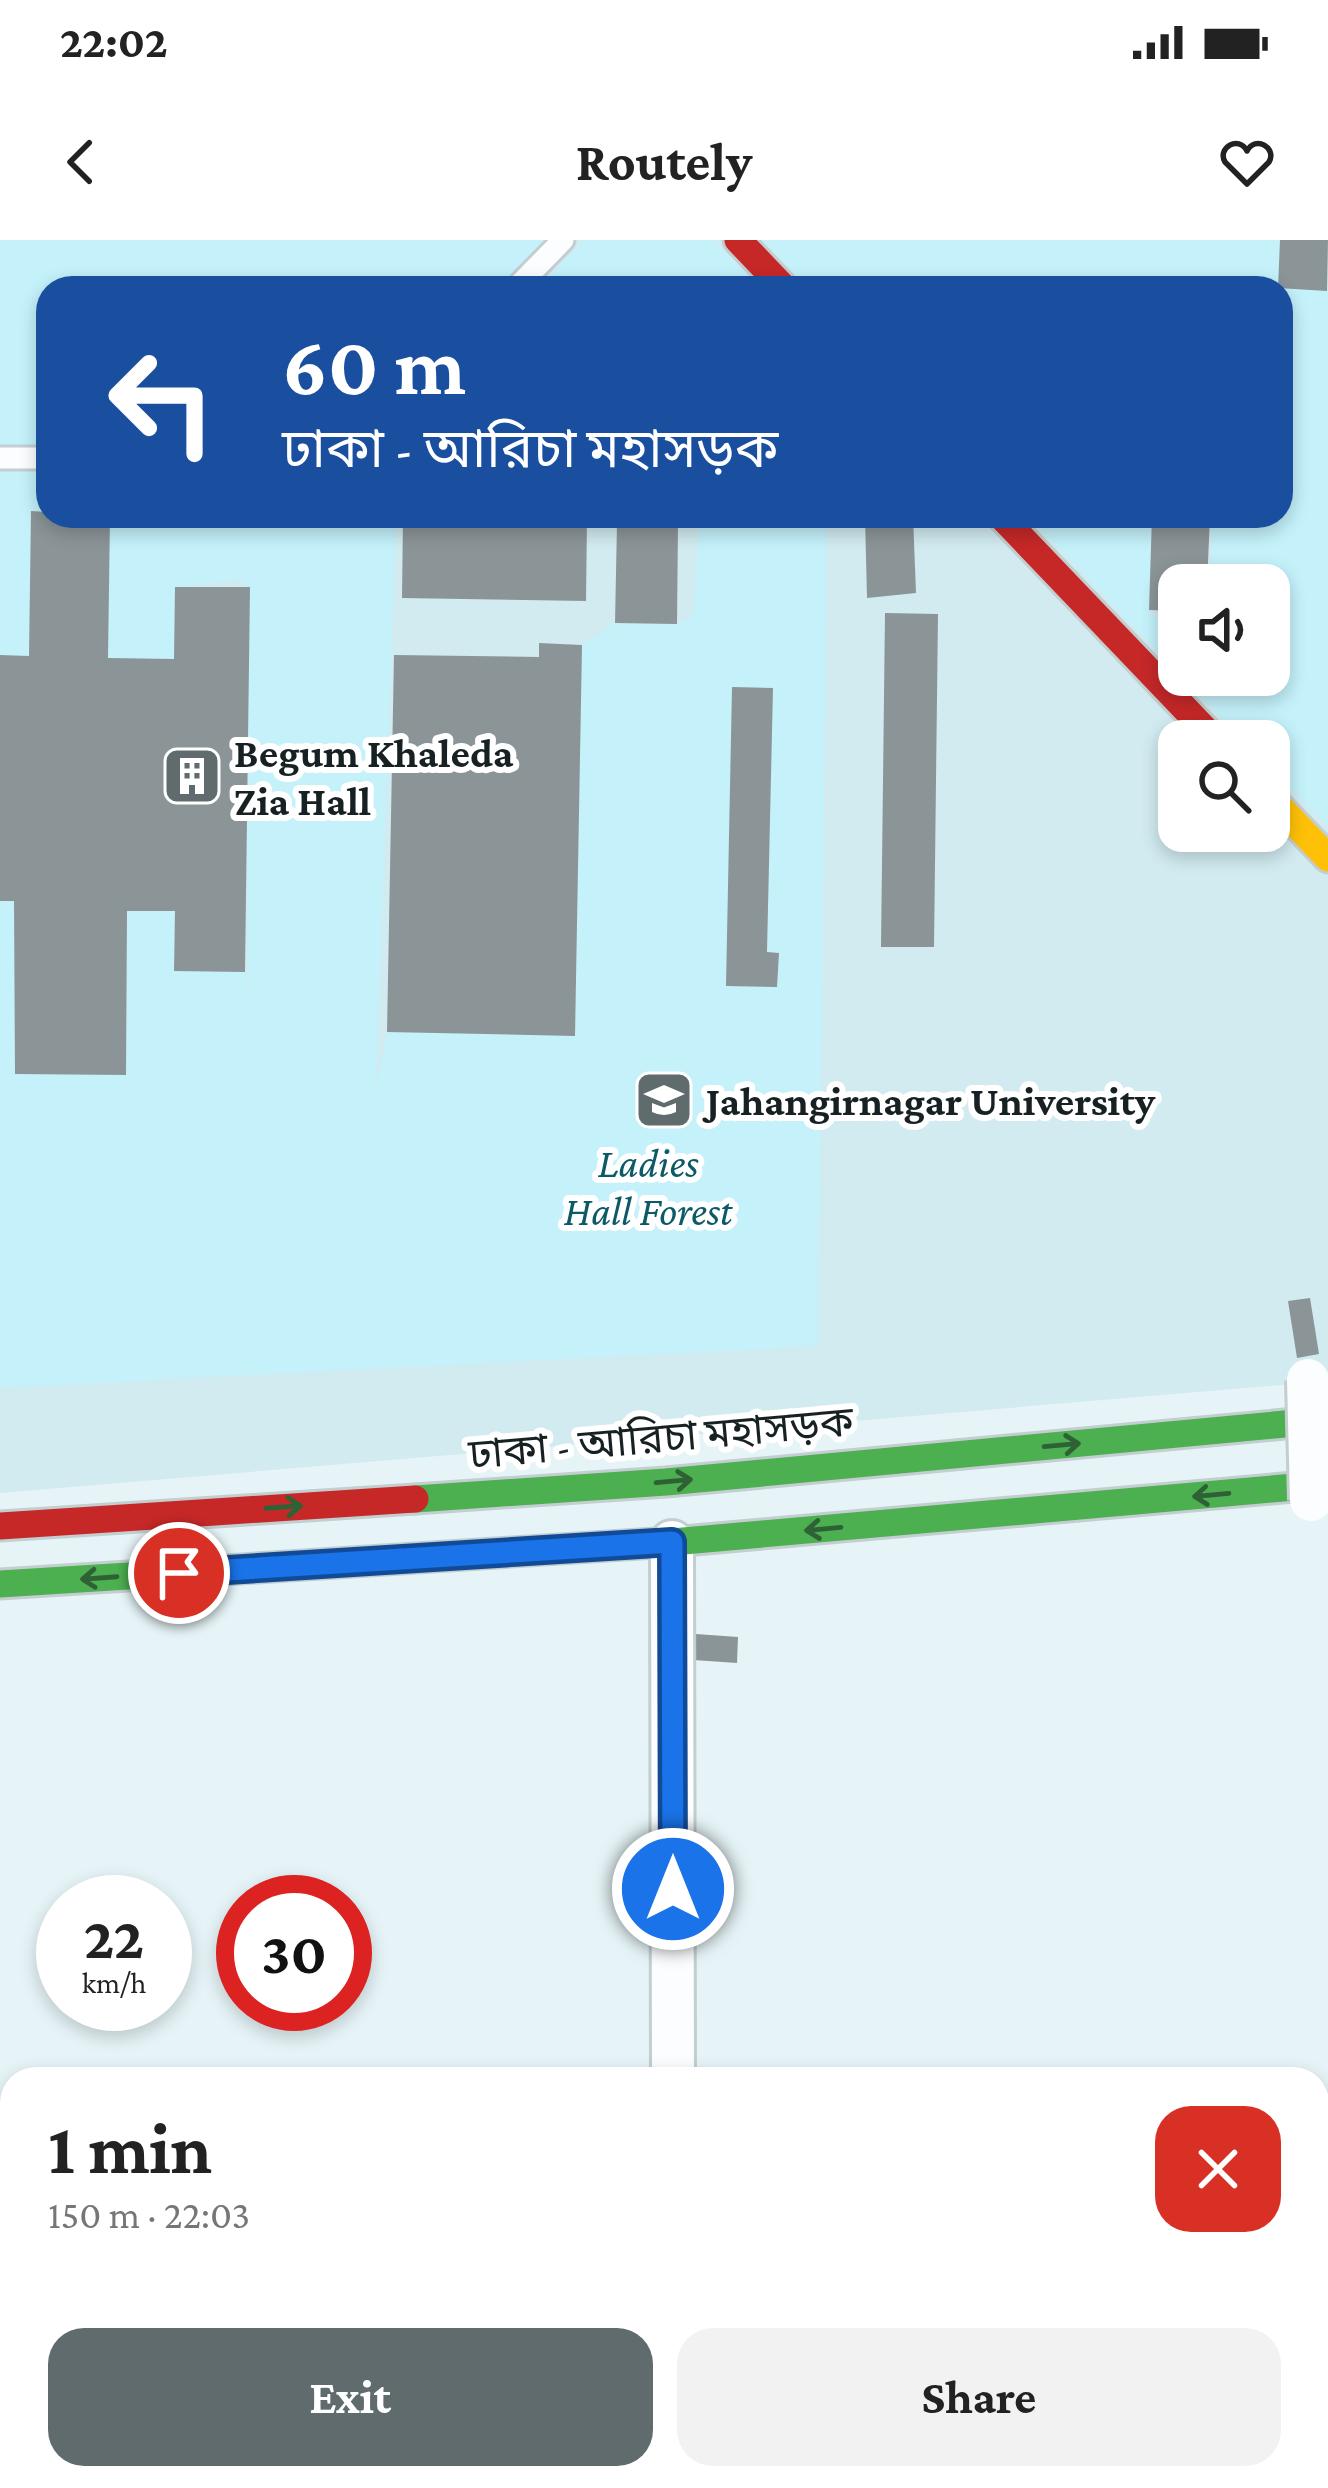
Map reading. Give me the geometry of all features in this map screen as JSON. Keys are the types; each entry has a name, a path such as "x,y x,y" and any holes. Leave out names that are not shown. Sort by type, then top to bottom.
{"main road":[{"path":"738,240 772,276"},
{"path":"1012,528 1196,720"},
{"path":"1290,818 1328,858"},
{"name":"ঢাকা - আরিচা মহাসড়ক","path":"0,1526 666,1482 1328,1420"},
{"path":"0,1584 672,1542 1319,1492"}],"street":[{"path":"1308,1380 1319,1492"},
{"path":"672,1542 673,2067"}],"lane":[{"path":"528,276 563,240"},
{"path":"0,458 36,458"}],"shaded area":[{"name":"Jahangirnagar University","path":"0,240 1328,240 1328,1381 0,1493"}],"green space":[{"path":"0,240 563,240 528,276 36,276 36,458 0,458"},
{"path":"584,240 714,240 749,276 550,276"},
{"path":"762,240 1280,240 1278,276 797,276"},
{"path":"1293,289 1328,290 1328,826 1290,787 1290,720 1224,720 1200,696 1290,696 1290,564 1211,564 1212,528 1293,528"},
{"path":"0,462 36,464 29,656 0,655"},
{"name":"Ladies Hall Forest","path":"110,528 396,528 376,1089 387,1032 575,1035 582,645 615,623 677,624 693,617 699,528 827,528 818,1346 0,1388 0,901 14,901 16,1074 126,1074 127,911 175,911 174,971 245,972 248,993 244,579 175,587 174,659 108,658"},
{"path":"1039,528 1152,528 1149,610 1158,623 1158,652"}],"building":[{"path":"1280,240 1328,240 1327,291 1293,289 1293,276 1278,276"},
{"name":"Begum Khaleda Zia Hall","path":"31,511 36,511 36,528 110,528 108,658 174,659 175,587 250,587 245,972 174,971 175,911 127,911 126,1075 15,1074 14,901 0,901 0,655 29,656"},
{"path":"403,528 587,528 586,601 402,598"},
{"path":"617,528 678,528 677,624 615,623"},
{"path":"865,528 913,528 916,593 867,598"},
{"path":"1152,528 1209,528 1208,564 1158,564 1158,610 1149,610"},
{"path":"885,613 938,614 934,947 881,947"},
{"path":"539,643 582,645 575,1036 387,1032 394,655 539,657"},
{"path":"732,687 773,688 767,952 779,953 777,987 726,986"},
{"path":"1310,1298 1319,1354 1297,1358 1288,1301"},
{"path":"696,1634 738,1637 737,1663 693,1660"}],"traffic: fast":[{"path":"415,1499 666,1482 1328,1420"},
{"path":"0,1584 672,1542 1328,1484"}],"traffic: slow":[{"path":"1290,818 1328,858"}],"traffic: jam":[{"path":"738,240 772,276"},
{"path":"1012,528 1196,720"},
{"path":"0,1526 415,1499"}],"place":[{"name":"Begum Khaleda Zia Hall","path":"192,776"},
{"name":"Jahangirnagar University","path":"664,1100"}],"route":[{"path":"179,1573 672,1542 673,1889"}]}
